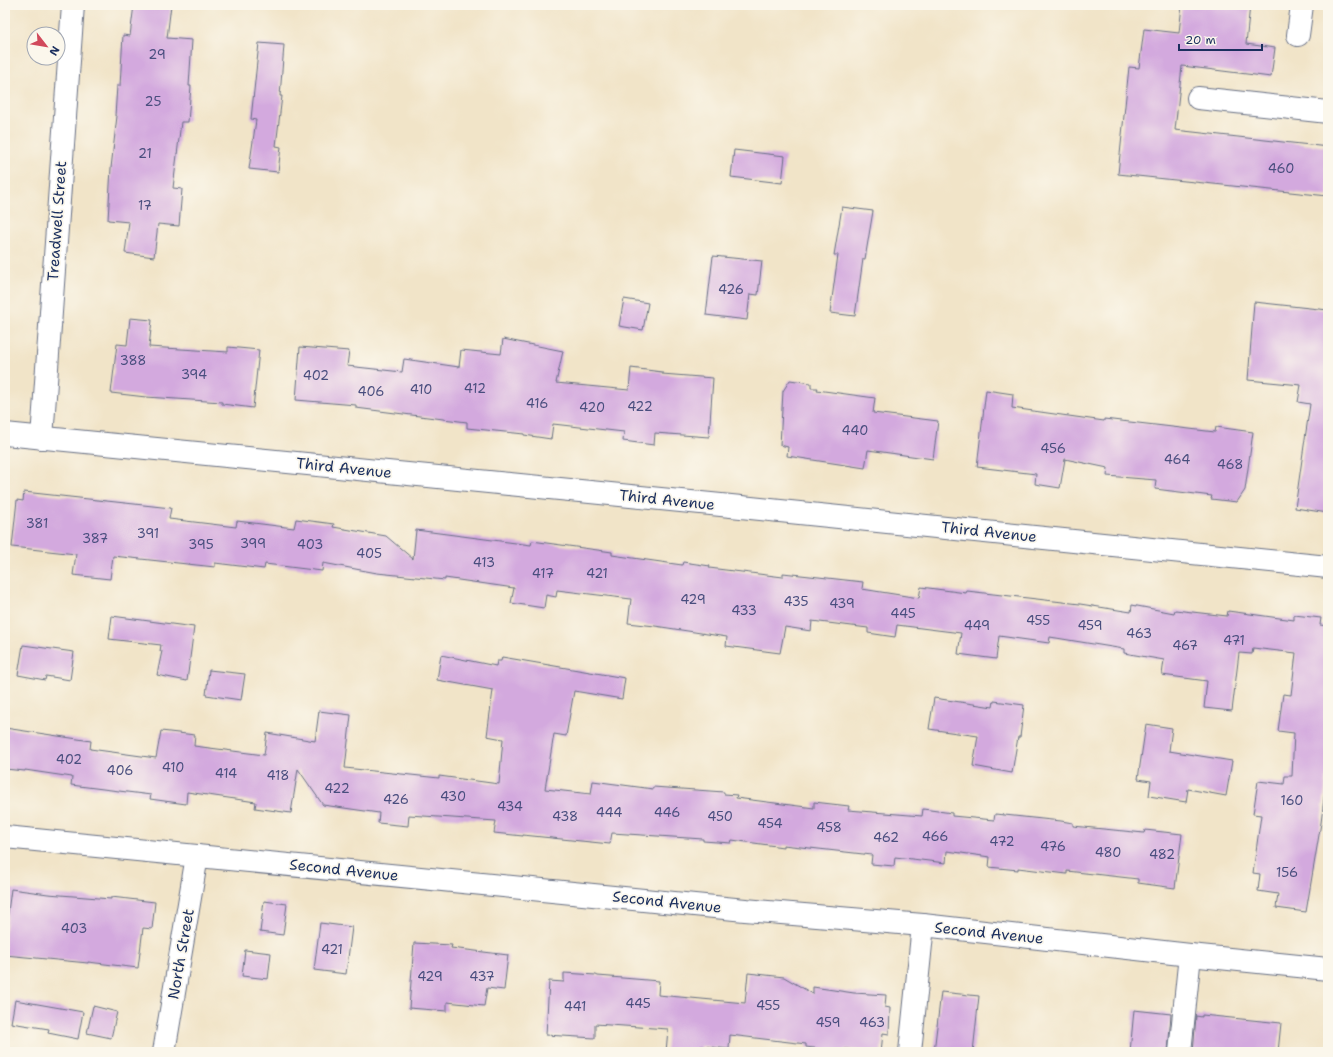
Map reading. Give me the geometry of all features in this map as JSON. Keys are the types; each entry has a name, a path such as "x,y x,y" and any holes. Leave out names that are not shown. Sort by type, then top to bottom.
{"street":[{"name":"Treadwell Street","path":"42,438 73,5"},
{"path":"1298,35 1302,5"},
{"path":"1198,98 1328,112"},
{"name":"Third Avenue","path":"5,434 1328,567"},
{"name":"Second Avenue","path":"5,837 923,926 1328,969"},
{"name":"North Street","path":"164,1052 198,856"},
{"path":"910,1052 923,926"},
{"path":"1180,1052 1190,955"}],"building":[{"path":"134,5 171,5 167,38 192,40 189,86 191,86 188,122 181,122 173,188 182,189 179,226 158,224 154,257 125,253 129,222 108,220 111,168 117,116 115,116 117,86 120,86 123,35 130,36"},
{"path":"1182,5 1250,5 1246,44 1275,48 1271,77 1182,66 1175,130 1328,147 1328,196 1118,174 1129,67 1139,68 1144,29 1179,33"},
{"path":"259,43 284,45 280,96 282,96 276,146 281,147 278,172 249,169 256,120 251,119"},
{"path":"734,150 785,156 782,183 731,177"},
{"path":"842,207 873,211 865,259 863,259 855,316 830,313 838,255 834,255"},
{"path":"713,256 762,261 758,295 750,294 747,320 706,315"},
{"path":"624,299 648,303 643,330 619,326"},
{"path":"1254,302 1328,310 1328,513 1295,508 1310,404 1298,402 1301,385 1248,380"},
{"path":"130,318 152,320 149,347 228,352 228,347 259,350 253,408 222,404 222,402 111,393 117,344 127,345"},
{"path":"503,339 563,351 556,383 629,390 631,368 662,372 662,374 713,378 709,437 655,433 654,445 623,441 624,432 553,424 551,439 524,434 467,428 467,422 356,408 356,405 296,400 300,347 349,351 347,366 402,372 404,359 459,367 461,350 501,354"},
{"path":"790,380 811,383 811,388 818,388 817,390 875,398 873,413 938,421 933,459 868,450 865,468 787,456 788,447 780,445 783,391"},
{"path":"986,390 1013,394 1012,408 1104,421 1104,419 1215,432 1216,427 1253,432 1245,490 1237,502 1211,499 1212,496 1155,489 1156,480 1107,476 1108,468 1065,459 1060,488 1035,484 1036,474 977,467"},
{"path":"24,492 171,508 169,519 236,527 237,521 294,528 296,519 334,524 333,527 386,536 413,559 416,530 531,545 532,541 612,552 612,555 682,565 683,562 710,566 709,568 783,577 783,573 863,582 862,589 919,598 921,587 1080,604 1131,612 1132,605 1174,613 1175,610 1227,616 1228,611 1294,620 1294,615 1321,618 1320,625 1328,626 1328,766 1321,823 1306,912 1276,908 1278,894 1258,891 1260,874 1253,873 1261,815 1253,814 1258,781 1284,784 1285,776 1292,776 1294,733 1278,731 1283,694 1291,695 1296,653 1253,648 1252,654 1239,653 1232,711 1204,708 1207,681 1162,675 1164,660 1124,653 1124,649 1050,637 1049,643 999,636 996,659 958,654 961,633 897,625 895,637 868,633 868,628 812,621 811,631 785,627 780,653 726,646 727,637 628,623 631,599 557,590 556,597 546,595 544,608 511,603 514,588 445,578 445,580 377,573 323,563 322,571 265,564 264,569 215,563 215,567 113,556 110,579 73,575 76,554 12,547 17,500 23,501"},
{"path":"112,616 194,627 187,681 157,675 162,651 160,651 161,645 109,639"},
{"path":"23,645 74,652 70,680 46,676 45,680 18,675"},
{"path":"441,655 496,666 497,661 501,661 502,657 625,678 622,699 574,691 566,736 554,734 545,789 591,794 593,781 653,789 653,787 724,792 724,794 737,795 736,798 814,808 814,802 849,806 848,810 922,816 923,809 952,813 952,816 994,820 995,814 1061,821 1073,823 1073,826 1144,833 1145,830 1182,834 1175,888 1138,883 1138,879 1067,871 1067,874 1018,868 1018,870 989,867 990,857 947,851 946,863 895,857 894,866 871,864 872,855 783,845 783,847 732,840 731,843 703,841 703,839 612,833 610,844 494,833 496,821 409,815 408,826 378,823 379,813 323,805 298,769 291,813 255,808 256,802 187,792 186,804 150,799 151,795 71,785 72,777 25,770 5,769 5,728 91,741 90,749 156,758 161,731 195,735 194,746 264,755 267,733 315,741 319,711 351,715 345,768 439,778 439,776 499,784 503,739 487,736 493,690 437,680"},
{"path":"209,670 245,674 241,700 206,695"},
{"path":"934,698 993,707 994,701 1024,705 1020,737 1018,737 1012,773 973,766 978,736 929,729"},
{"path":"1146,724 1172,728 1169,751 1232,761 1226,796 1188,789 1186,802 1149,796 1151,781 1138,779"},
{"path":"11,889 48,894 111,899 111,897 155,902 152,929 143,928 138,968 5,955 5,935"},
{"path":"264,901 287,904 283,935 260,932"},
{"path":"320,923 352,927 346,974 314,970"},
{"path":"414,943 452,945 451,948 508,955 504,990 487,988 484,1006 447,1002 447,1011 409,1008"},
{"path":"245,950 271,953 268,979 242,976"},
{"path":"564,973 659,981 658,995 745,1003 748,973 784,977 813,994 813,987 854,993 886,995 885,1007 890,1008 889,1034 883,1033 881,1052 845,1049 845,1052 806,1047 806,1044 730,1035 729,1049 701,1046 701,1052 666,1052 668,1029 595,1024 595,1038 546,1035 549,981 564,982"},
{"path":"941,992 979,996 973,1052 934,1052"},
{"path":"15,1000 83,1012 78,1039 48,1033 49,1029 11,1023"},
{"path":"93,1006 117,1012 111,1038 87,1033"},
{"path":"1134,1010 1171,1014 1168,1052 1130,1052"},
{"path":"1202,1015 1281,1023 1278,1052 1193,1052 1196,1016 1202,1017"}]}
